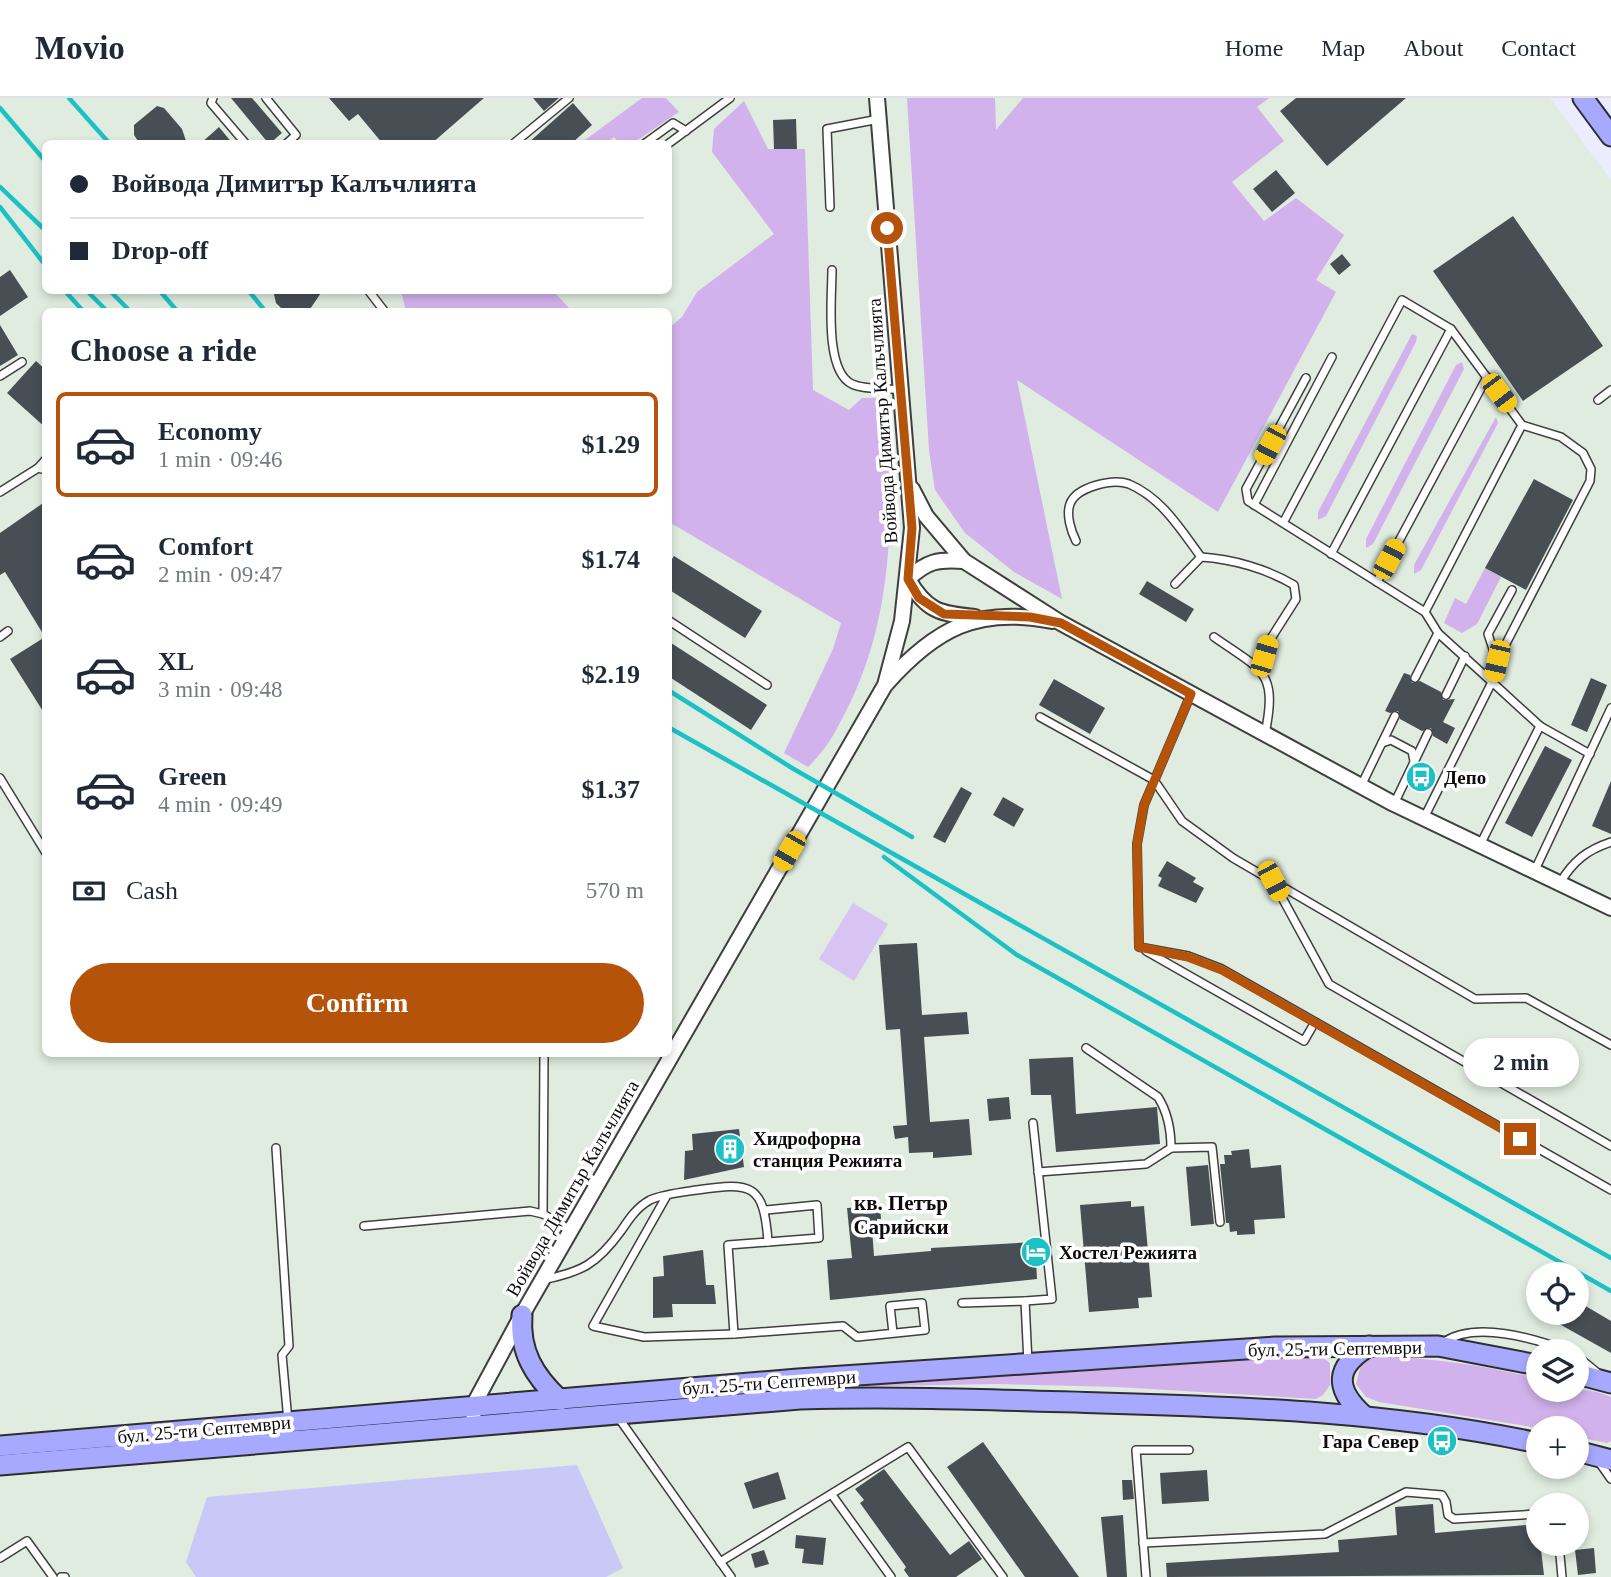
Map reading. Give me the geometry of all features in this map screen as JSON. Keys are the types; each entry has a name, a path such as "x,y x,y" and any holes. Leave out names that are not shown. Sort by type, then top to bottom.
{"main road":[{"path":"1583,98 1611,136"},
{"path":"522,1315 520,1332 525,1353 539,1381 559,1400"},
{"path":"1363,1415 1344,1393 1342,1381 1352,1356 1369,1346"},
{"name":"бул. 25-ти Септември","path":"0,1446 798,1378 1275,1347 1438,1346 1526,1363"},
{"path":"1589,1377 1611,1383"},
{"name":"бул. 25-ти Септември","path":"0,1465 800,1399 880,1397 1275,1407 1363,1415 1526,1441"}],"street":[{"name":"Войвода Димитър Калъчлията","path":"672,1055 885,685 902,621 912,528 877,98"},
{"path":"908,481 926,516 964,561 1061,623 1394,804 1611,908"},
{"path":"964,561 938,559 925,563 908,579 919,598 944,614 981,618 1030,617 1061,623"},
{"path":"885,685 928,643 954,626 981,618"},
{"name":"Войвода Димитър Калъчлията","path":"473,1405 671,1057"},
{"path":"473,1405 474,1427"}],"lane":[{"path":"266,98 298,140"},
{"path":"518,140 569,98"},
{"path":"672,141 730,98"},
{"path":"211,100 243,140"},
{"path":"830,207 827,128 878,119"},
{"path":"650,140 673,123 686,131"},
{"path":"290,140 296,135"},
{"path":"832,270 832,346 838,373 852,384 901,390"},
{"path":"371,294 382,308"},
{"path":"1283,523 1402,300 1451,329 1522,425 1573,443 1587,459 1590,481 1497,661 1492,682 1423,818"},
{"path":"1331,554 1451,329"},
{"path":"1254,505 1332,357"},
{"path":"0,376 22,362"},
{"path":"1377,582 1487,377"},
{"path":"1306,378 1245,495 1254,505 1425,612 1438,633 1540,726 1590,754"},
{"path":"1598,400 1611,390"},
{"path":"1425,612 1522,425"},
{"path":"0,492 42,469"},
{"path":"1076,541 1070,530 1070,505 1076,495 1100,484 1126,483 1166,510 1201,557"},
{"path":"1175,584 1201,557 1222,558 1279,576 1294,585 1296,599 1268,643 1260,670"},
{"path":"1497,661 1488,634 1512,590"},
{"path":"672,624 767,685"},
{"path":"0,636 8,631"},
{"path":"1415,678 1438,633"},
{"path":"1214,637 1260,670 1271,690 1265,735"},
{"path":"1446,695 1465,656"},
{"path":"1139,947 1137,844 1144,805 1191,694"},
{"path":"1534,872 1611,708"},
{"path":"1361,786 1395,716"},
{"path":"1040,717 1154,780 1182,821 1233,858 1475,999 1526,998 1611,1045"},
{"path":"1480,845 1540,726"},
{"path":"1394,804 1428,733"},
{"path":"1382,743 1391,740 1412,751 1414,761"},
{"path":"0,778 42,846"},
{"path":"1559,883 1569,867 1589,850 1611,842"},
{"path":"1273,881 1329,984 1611,1146"},
{"path":"1139,947 1188,957 1222,970 1611,1190"},
{"path":"1139,947 1304,1041 1315,1022"},
{"path":"1086,1048 1158,1097 1165,1108 1171,1133 1171,1148"},
{"path":"543,1214 544,1057"},
{"path":"962,1303 1052,1299 1033,1123"},
{"path":"1038,1172 1146,1164 1171,1148 1212,1147 1220,1222"},
{"path":"276,1148 289,1346 282,1355 288,1422"},
{"path":"542,1280 584,1269 602,1255 631,1216 651,1200 737,1184 753,1191 766,1210 768,1242"},
{"path":"666,1197 593,1326 644,1337 843,1326 856,1337 925,1330 922,1303 890,1306 893,1333"},
{"path":"734,1334 728,1245 819,1238 817,1205 766,1210"},
{"path":"364,1226 530,1211 543,1214 571,1230"},
{"path":"1025,1301 1028,1364"},
{"path":"1438,1346 1452,1337 1479,1330 1526,1341"},
{"path":"1589,1366 1611,1383"},
{"path":"604,1396 731,1577"},
{"path":"720,1562 908,1447 1003,1577"},
{"path":"1146,1577 1136,1450 1189,1450"},
{"path":"1598,1455 1611,1479"},
{"path":"1143,1543 1325,1535 1406,1492 1441,1495 1447,1502 1448,1515 1454,1519 1526,1515"},
{"path":"832,1495 891,1577"},
{"path":"0,1558 27,1541 54,1577"},
{"path":"1560,1556 1562,1577"}],"shaded area":[{"path":"0,98 1550,98 1611,180 1611,1577 0,1577"},
{"path":"642,98 666,98 679,112 637,140 616,140 614,137 610,140 585,140"},
{"path":"907,98 995,98 996,130 1023,98 1269,98 1257,107 1284,141 1232,182 1264,221 1296,198 1344,235 1316,280 1336,292 1218,512 1017,380 1062,599 1014,572 965,533 935,490 929,450"},
{"path":"744,101 768,149 805,149 813,390 849,410 862,398 881,398 889,409 891,484 888,558 876,630 851,701 827,744 808,767 784,753 833,649 841,623 672,524 672,325 682,317 697,292 774,234 712,152 714,129"},
{"path":"402,294 556,294 569,308 405,308"},
{"path":"1412,334 1417,336 1416,342 1326,516 1318,520 1318,512"},
{"path":"1462,362 1464,369 1373,544 1366,548 1366,539 1456,365"},
{"path":"1496,417 1498,423 1421,570 1414,574 1414,565"},
{"path":"1485,568 1501,577 1477,624 1462,633 1444,623 1455,598 1466,604"},
{"path":"853,903 888,924 854,981 819,959"},
{"path":"1317,1353 1330,1363 1330,1385 1323,1395 1316,1399 1117,1387 997,1384 824,1387 1036,1370"},
{"path":"1373,1357 1414,1358 1526,1376 1526,1402 1589,1402 1589,1391 1593,1391 1611,1397 1611,1441 1607,1443 1589,1439 1589,1416 1526,1416 1526,1426 1379,1402 1366,1397 1356,1384 1361,1364"},
{"path":"577,1465 623,1568 606,1577 196,1577 186,1562 207,1497"}],"building":[{"path":"231,98 252,98 282,133 274,140 266,140"},
{"path":"329,98 484,98 436,140 380,140 358,114 349,121"},
{"path":"533,98 559,98 544,111"},
{"path":"1296,98 1406,98 1327,166 1280,111"},
{"path":"573,103 592,125 575,140 531,140"},
{"path":"157,106 164,108 182,129 186,140 137,140 134,135 134,125"},
{"path":"796,119 797,149 774,149 773,120"},
{"path":"219,127 230,140 204,140"},
{"path":"1276,170 1295,193 1272,212 1253,189"},
{"path":"1513,216 1603,346 1523,401 1433,271"},
{"path":"1342,254 1351,265 1339,275 1330,264"},
{"path":"10,270 28,297 0,316 0,277"},
{"path":"274,294 320,294 311,308 281,308 276,303"},
{"path":"0,325 18,355 0,366"},
{"path":"36,361 42,366 42,424 7,393"},
{"path":"1534,479 1573,500 1526,590 1485,568"},
{"path":"42,504 42,632 5,572 0,575 0,533"},
{"path":"674,556 762,611 745,638 672,592"},
{"path":"1147,581 1194,609 1186,622 1139,594"},
{"path":"42,639 42,710 10,659"},
{"path":"672,644 767,705 751,730 672,679"},
{"path":"1404,673 1410,675 1412,683 1420,681 1441,692 1443,700 1455,699 1443,722 1455,728 1447,744 1433,736 1431,728 1422,731 1400,719 1398,711 1385,711"},
{"path":"1591,678 1607,685 1587,732 1571,725"},
{"path":"1054,679 1105,708 1090,734 1039,705"},
{"path":"1545,746 1572,760 1532,837 1505,823"},
{"path":"1611,781 1611,834 1592,826"},
{"path":"961,787 972,793 945,843 933,837"},
{"path":"1003,797 1024,809 1014,827 993,815"},
{"path":"1167,861 1196,878 1193,882 1204,888 1196,903 1158,886 1162,878 1158,876"},
{"path":"917,943 922,1015 967,1012 969,1034 924,1037 930,1122 969,1119 972,1155 933,1158 933,1152 909,1153 908,1137 895,1139 893,1126 907,1125 900,1029 886,1030 879,945"},
{"path":"1073,1057 1076,1114 1157,1107 1160,1144 1056,1152 1051,1095 1031,1095 1029,1059"},
{"path":"1009,1097 1011,1119 989,1121 987,1099"},
{"path":"739,1129 744,1167 684,1180 685,1151 693,1150 692,1134"},
{"path":"1249,1149 1251,1168 1281,1165 1285,1218 1254,1220 1255,1234 1237,1235 1237,1231 1230,1232 1229,1223 1226,1223 1220,1164 1225,1164 1224,1155 1232,1155 1231,1151"},
{"path":"1208,1165 1214,1224 1191,1226 1186,1167"},
{"path":"1131,1201 1131,1207 1144,1206 1152,1297 1138,1298 1139,1308 1089,1312 1080,1205"},
{"path":"880,1206 881,1219 877,1219 877,1229 872,1229 874,1256 931,1251 931,1248 1035,1242 1037,1279 830,1300 827,1260 852,1258 847,1208"},
{"path":"703,1250 706,1285 714,1285 716,1304 672,1304 673,1317 653,1318 653,1277 664,1276 663,1256"},
{"path":"1589,1308 1611,1321 1611,1353 1561,1325 1589,1325"},
{"path":"983,1442 1079,1577 1025,1577 947,1467"},
{"path":"884,1469 950,1555 969,1541 982,1559 956,1577 909,1577 904,1570 906,1567 860,1503 864,1500 855,1489"},
{"path":"1207,1470 1209,1501 1162,1504 1160,1473"},
{"path":"778,1472 786,1499 753,1509 744,1483"},
{"path":"1122,1480 1132,1480 1134,1499 1123,1500"},
{"path":"1433,1504 1435,1533 1526,1525 1526,1556 1542,1556 1544,1575 1167,1577 1166,1563 1339,1552 1338,1540 1397,1535 1395,1507"},
{"path":"1123,1515 1127,1577 1107,1577 1101,1517"},
{"path":"796,1535 826,1538 823,1565 802,1563 804,1549 795,1548"},
{"path":"1594,1548 1596,1573 1578,1575 1576,1556 1589,1556 1589,1549"},
{"path":"764,1550 769,1564 755,1568 751,1554"}],"railway":[{"path":"69,98 106,140"},
{"path":"0,108 42,157"},
{"path":"0,187 42,227"},
{"path":"0,207 42,261"},
{"path":"68,294 80,308"},
{"path":"90,294 104,308"},
{"path":"113,294 127,308"},
{"path":"162,294 175,308"},
{"path":"251,294 263,308"},
{"path":"672,693 792,768 912,837"},
{"path":"672,729 1611,1258"},
{"path":"884,857 1017,955 1611,1291"}],"place":[{"name":"Депо","path":"1421,777"},
{"name":"Хидрофорна станция Режията","path":"730,1149"},
{"name":"Хостел Режията","path":"1036,1252"},
{"name":"Гара Север","path":"1442,1441"}],"district":[{"name":"кв. Петър Сарийски","path":"901,1215"}],"route":[{"path":"887,228 912,528 908,579 919,598 944,614 981,618 1030,617 1061,623 1191,694 1144,805 1137,844 1139,947 1188,957 1222,970 1520,1139"}]}
